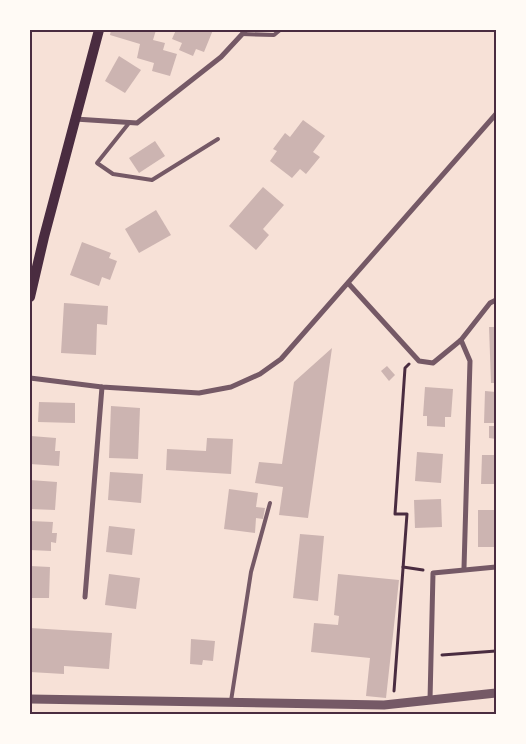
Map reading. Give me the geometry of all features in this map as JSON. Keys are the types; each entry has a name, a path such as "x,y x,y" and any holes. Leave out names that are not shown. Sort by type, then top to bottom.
{"main road":[{"path":"30,297 74,120 99,30"}],"street":[{"path":"74,120 137,123 221,57 244,32"},
{"path":"30,378 102,387 199,393 231,387 260,374 281,359 496,114"},
{"path":"348,283 419,360 433,363 461,340 490,303 496,300"},
{"path":"461,340 470,361 464,568"},
{"path":"85,597 102,387"},
{"path":"430,700 433,573 464,568 496,567"},
{"path":"30,699 393,704 496,693"}],"lane":[{"path":"244,32 274,35 280,30"},
{"path":"129,122 97,163 113,174 152,180 218,139"},
{"path":"231,703 250,572 270,503"}],"path":[{"path":"393,704 407,514 395,514 404,368 416,357"},
{"path":"403,567 415,569"},
{"path":"431,655 496,651"}],"building":[{"path":"111,30 156,30 153,40 165,43 163,50 177,54 170,76 152,71 154,63 137,58 140,44 110,35"},
{"path":"176,30 213,30 204,52 196,49 193,56 179,50 182,43 172,39"},
{"path":"119,56 141,70 125,93 105,81"},
{"path":"303,120 325,136 313,152 320,157 306,174 300,169 292,178 270,161 277,151 273,149 285,133 290,137"},
{"path":"155,141 165,156 139,173 129,158"},
{"path":"263,187 284,205 263,229 269,235 256,250 229,226"},
{"path":"156,210 171,235 139,253 125,229"},
{"path":"82,242 111,253 109,258 117,261 110,280 102,277 99,286 70,275"},
{"path":"64,303 108,306 107,325 97,324 96,355 61,353"},
{"path":"489,327 496,327 496,383 491,383"},
{"path":"332,348 308,518 279,515 283,487 255,483 259,462 282,464 294,382"},
{"path":"387,366 395,375 389,381 381,371"},
{"path":"425,387 453,389 451,417 445,417 445,427 427,426 427,416 423,416"},
{"path":"485,391 496,392 496,423 484,423"},
{"path":"39,402 75,403 75,423 38,422"},
{"path":"111,406 140,408 138,459 109,458"},
{"path":"489,426 496,426 496,439 489,438"},
{"path":"31,436 56,438 55,451 60,451 59,466 30,464"},
{"path":"207,438 233,439 231,474 166,470 167,449 206,451"},
{"path":"417,452 443,454 441,483 415,481"},
{"path":"482,455 496,455 496,484 481,484"},
{"path":"110,472 143,474 141,503 108,500"},
{"path":"30,480 57,482 55,510 30,509"},
{"path":"229,489 258,493 256,507 265,508 263,519 256,518 255,533 224,529"},
{"path":"441,499 442,527 415,528 414,500"},
{"path":"478,510 496,510 496,547 478,547"},
{"path":"30,521 53,522 52,533 57,533 56,543 51,542 51,551 30,550"},
{"path":"109,526 135,529 132,555 106,552"},
{"path":"300,534 324,536 318,601 293,598"},
{"path":"30,566 50,567 49,598 30,598"},
{"path":"109,574 140,578 136,609 105,605"},
{"path":"338,574 399,580 386,698 366,696 370,658 311,652 314,623 338,625 339,616 334,615"},
{"path":"30,628 112,633 109,669 64,666 64,674 30,672"},
{"path":"191,639 215,641 213,661 203,660 202,665 190,664"}]}
